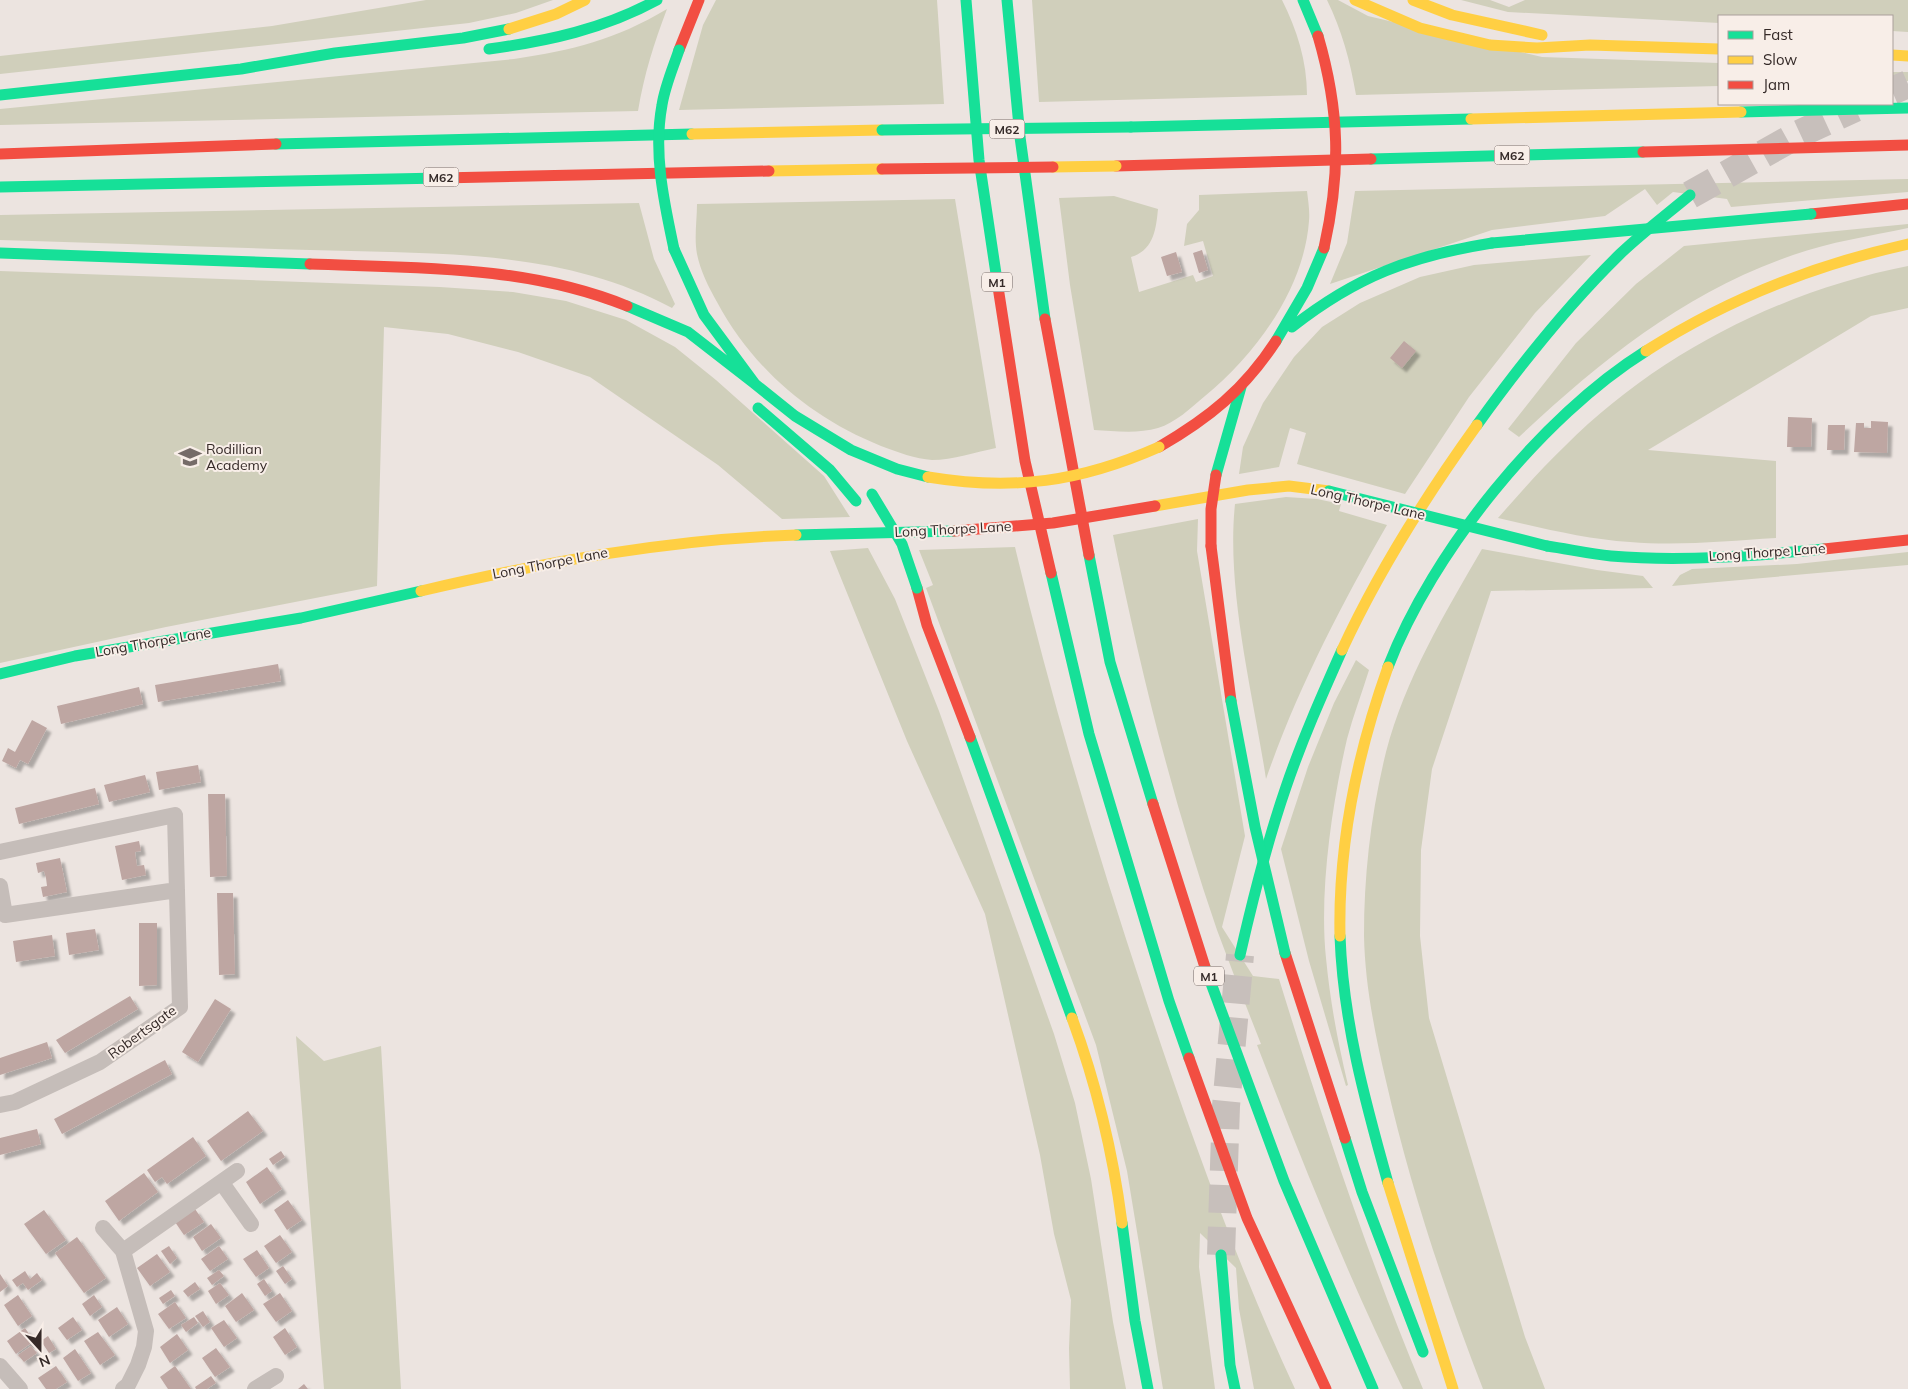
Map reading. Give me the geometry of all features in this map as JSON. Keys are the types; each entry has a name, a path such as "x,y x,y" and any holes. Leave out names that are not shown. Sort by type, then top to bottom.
{"main road":[{"path":"0,95 243,68 333,53 463,38 508,29 570,8 585,0"},
{"path":"480,50 578,34 624,17 657,0"},
{"path":"699,0 666,86 659,128 662,191 674,249 704,315 755,384"},
{"name":"M1","path":"966,0 979,160 1025,461 1089,734 1169,1001 1247,1218 1326,1389"},
{"name":"M1","path":"1007,0 1028,206 1043,312 1068,453 1105,640 1190,923 1289,1198 1372,1389"},
{"path":"0,253 470,270 522,276 592,292 688,332 795,416 826,436 872,460 928,477 991,486 1054,482 1107,469 1159,447 1209,415 1241,386 1274,342 1299,304 1324,248 1332,210 1339,155 1331,80 1318,36 1303,0"},
{"path":"1354,0 1378,13 1484,44 1536,48 1590,45 1718,49"},
{"path":"1413,0 1452,15 1590,45"},
{"path":"1893,55 1908,56"},
{"path":"243,68 337,65"},
{"name":"M62","path":"0,154 156,147 882,130 1131,127 1908,108"},
{"name":"M62","path":"0,187 1116,166 1908,145"},
{"path":"1240,955 1249,909 1288,775 1323,687 1371,589 1455,454 1518,370 1631,244 1690,195"},
{"path":"1274,342 1316,307 1372,273 1449,249 1492,243 1908,204"},
{"path":"1453,1389 1380,1155 1351,1042 1341,962 1341,895 1346,818 1363,739 1390,662 1433,574 1450,549 1528,451 1569,411 1612,376 1663,340 1715,310 1769,285 1809,269 1908,244"},
{"path":"629,306 677,340"},
{"path":"1241,386 1216,475 1211,509 1211,546 1231,700 1255,827 1285,953 1362,1192 1427,1361"},
{"path":"751,402 830,470 858,505"},
{"path":"826,436 851,463"},
{"name":"Long Thorpe Lane","path":"0,674 94,652 299,618 520,568 615,550 729,537 954,531 1053,523 1248,490 1289,486 1328,491 1547,546 1610,556 1658,558 1758,555 1908,540"},
{"path":"870,490 902,544 913,590 1011,846 1084,1050 1116,1175 1134,1320 1148,1389"},
{"path":"870,524 884,546"},
{"path":"900,576 913,590"},
{"path":"1221,1255 1230,1365 1235,1389"}],"street":[{"name":"Robertsgate","path":"0,852 175,815 180,1007 100,1062 15,1102 0,1105"},
{"path":"0,886 5,916 177,890"},
{"path":"123,1251 237,1171"},
{"path":"222,1183 250,1224"},
{"path":"103,1228 123,1251 146,1331 141,1356 128,1388"},
{"path":"0,1366 20,1389"},
{"path":"255,1389 276,1376"}],"green space":[{"path":"426,0 553,0 516,13 469,23 0,74 0,56 272,26"},
{"path":"716,0 937,0 944,104 679,110 703,25"},
{"path":"1032,0 1282,0 1300,46 1307,82 1307,95 1039,102"},
{"path":"1327,0 1338,0 1368,16 1542,57 1718,63 1718,86 1356,95 1345,46"},
{"path":"1461,0 1490,0 1509,7 1525,0 1908,0 1908,32 1893,31 1893,15 1718,15 1718,23 1508,12"},
{"path":"667,9 650,59 638,111 0,125 0,109 535,56 611,36 648,20"},
{"path":"1893,72 1908,72 1908,81 1893,81"},
{"path":"1908,179 1908,192 1731,207 1727,199 1673,192 1657,205 1645,189 1605,216 1492,230 1330,284 1347,243 1355,191"},
{"path":"1307,191 1309,221 1298,271 1274,318 1242,360 1224,379 1194,405 1177,419 1164,426 1134,432 1094,430 1070,285 1059,198 1114,196 1158,209 1155,231 1149,244 1139,254 1131,257 1139,292 1193,275 1196,282 1213,276 1203,241 1184,246 1187,224 1199,210 1199,195"},
{"path":"955,199 996,448 940,460 913,457 855,435 831,421 786,389 748,349 714,297 698,260 696,248 697,204"},
{"path":"639,203 654,259 675,304 672,308 630,288 586,274 541,264 496,258 403,252 0,240 0,215"},
{"path":"1908,224 1908,228 1807,250 1754,270 1716,288 1646,331 1613,355 1519,437 1508,429 1576,343 1636,284 1684,246"},
{"path":"1591,255 1535,313 1469,397 1405,494 1297,464 1306,433 1290,428 1279,467 1239,474 1243,447 1263,403 1294,357 1322,327 1360,303 1420,277 1474,265"},
{"path":"1908,266 1908,308 1871,316 1648,450 1776,461 1776,538 1685,543 1613,541 1580,536 1498,518 1548,463 1601,413 1680,355 1723,331 1768,310 1814,292 1861,277"},
{"name":"Rodillian Academy","path":"0,271 440,287 513,292 566,301 626,320 675,347 716,380 824,476 850,517 782,519 718,465 590,377 518,352 448,334 384,327 377,586 166,627 0,663"},
{"path":"1286,497 1317,499 1341,504 1339,511 1387,525 1320,649 1291,713 1266,779 1237,607 1233,537 1235,504"},
{"path":"1198,519 1197,551 1245,836 1222,927 1253,976 1279,979 1346,1186 1402,1339 1423,1389 1403,1389 1344,1262 1308,1175 1257,1045 1261,1044 1217,930 1201,882 1172,784 1146,685 1113,535"},
{"path":"1015,547 1075,774 1145,997 1214,1195 1273,1341 1295,1389 1254,1389 1239,1309 1236,1268 1200,1233 1199,1267 1215,1389 1163,1389 1127,1171 1096,1045 926,588 933,585 919,550"},
{"path":"868,548 895,599 939,711 1054,1034 1075,1103 1091,1179 1113,1322 1126,1389 1070,1389 1071,1300 1054,1234 1040,1155 985,914 907,741 830,551"},
{"path":"1482,549 1597,570 1643,576 1653,588 1491,591 1432,769 1421,850 1420,936 1429,1018 1525,1337 1545,1389 1483,1389 1441,1275 1395,1120 1371,1009 1365,954 1364,913 1369,844 1386,752 1404,698 1427,647"},
{"path":"1908,552 1908,565 1672,586 1680,575 1692,569 1797,564"},
{"path":"1356,660 1369,670 1349,730 1336,791 1328,848 1324,905 1324,932 1328,974 1335,1022 1348,1085 1346,1086 1309,961 1281,849 1308,767 1334,703"},
{"path":"296,1036 324,1061 381,1046 401,1389 324,1389"}],"building":[{"path":"1202,250 1208,270 1199,273 1193,253"},
{"path":"1176,252 1182,272 1167,276 1161,257"},
{"path":"1404,341 1416,351 1402,368 1390,358"},
{"path":"1788,417 1812,418 1811,447 1787,447"},
{"path":"1871,421 1888,422 1887,453 1854,452 1856,423 1864,423 1864,428 1871,428"},
{"path":"1828,425 1845,425 1844,450 1827,450"},
{"path":"278,664 281,681 158,702 155,685"},
{"path":"139,687 143,704 61,724 57,706"},
{"path":"32,720 47,728 28,764 20,760 16,768 2,761 8,748 15,752"},
{"path":"198,765 201,782 159,790 156,772"},
{"path":"145,775 150,792 109,802 104,785"},
{"path":"95,788 99,804 19,824 15,808"},
{"path":"208,794 225,794 227,876 210,877"},
{"path":"139,841 141,851 135,852 137,866 144,865 146,875 122,880 115,846"},
{"path":"60,858 67,892 43,897 41,887 47,886 46,878 44,871 38,873 36,863"},
{"path":"217,893 233,893 235,974 219,975"},
{"path":"139,923 157,923 157,985 139,986"},
{"path":"95,929 99,950 69,955 66,933"},
{"path":"52,935 55,956 16,962 13,941"},
{"path":"130,996 138,1009 65,1053 56,1040"},
{"path":"215,999 231,1009 198,1062 182,1052"},
{"path":"47,1042 52,1058 0,1075 0,1058"},
{"path":"165,1060 172,1074 62,1134 54,1119"},
{"path":"248,1111 263,1131 221,1161 207,1141"},
{"path":"37,1129 41,1144 0,1155 0,1138"},
{"path":"193,1137 206,1156 167,1184 162,1177 155,1182 147,1170"},
{"path":"281,1151 285,1157 273,1165 269,1159"},
{"path":"267,1167 282,1189 260,1204 246,1182"},
{"path":"144,1173 158,1192 119,1221 105,1201"},
{"path":"288,1200 302,1220 287,1230 274,1210"},
{"path":"195,1209 204,1222 184,1235 175,1222"},
{"path":"44,1210 66,1240 46,1254 24,1224"},
{"path":"211,1224 221,1238 202,1251 193,1237"},
{"path":"280,1235 292,1252 276,1263 264,1246"},
{"path":"77,1237 106,1278 84,1293 55,1253"},
{"path":"169,1246 177,1258 170,1264 161,1251"},
{"path":"219,1246 228,1259 210,1271 201,1259"},
{"path":"257,1250 269,1268 256,1277 243,1259"},
{"path":"157,1254 170,1272 150,1286 137,1268"},
{"path":"283,1266 292,1279 285,1284 276,1271"},
{"path":"219,1270 224,1276 212,1285 207,1278"},
{"path":"25,1271 30,1279 37,1273 42,1280 28,1290 23,1283 17,1287 12,1280"},
{"path":"0,1274 8,1286 0,1292"},
{"path":"264,1279 272,1291 265,1296 257,1284"},
{"path":"195,1282 200,1289 188,1297 183,1291"},
{"path":"220,1283 229,1295 216,1304 208,1291"},
{"path":"171,1290 175,1296 163,1304 159,1298"},
{"path":"242,1293 254,1310 236,1322 225,1306"},
{"path":"280,1293 292,1311 276,1322 263,1304"},
{"path":"18,1295 32,1316 18,1326 4,1305"},
{"path":"94,1295 102,1307 90,1316 82,1304"},
{"path":"175,1302 186,1318 169,1329 158,1314"},
{"path":"117,1307 128,1324 109,1337 98,1320"},
{"path":"203,1311 210,1322 203,1327 195,1316"},
{"path":"73,1317 82,1330 67,1340 58,1328"},
{"path":"194,1317 198,1323 186,1332 181,1325"},
{"path":"224,1320 237,1338 224,1347 211,1328"},
{"path":"25,1328 34,1341 16,1354 7,1341"},
{"path":"285,1328 297,1347 285,1355 273,1337"},
{"path":"98,1332 115,1355 100,1365 84,1341"},
{"path":"177,1334 188,1350 170,1363 160,1347"},
{"path":"48,1336 56,1349 49,1353 41,1341"},
{"path":"31,1346 37,1353 24,1362 18,1355"},
{"path":"216,1348 230,1367 215,1377 202,1358"},
{"path":"75,1349 91,1373 78,1381 63,1358"},
{"path":"56,1366 67,1382 56,1389 46,1389 38,1378"},
{"path":"175,1366 191,1389 168,1389 160,1377"},
{"path":"211,1376 216,1383 207,1389 196,1389 195,1387"},
{"path":"304,1384 308,1389 298,1389"}],"tunnel":[{"path":"1893,91 1908,84"},
{"path":"1690,195 1799,134 1855,108"},
{"path":"1221,1255 1226,1106 1240,955"}],"traffic: fast":[{"path":"489,49 554,38 596,26 617,19 657,0"},
{"path":"966,0 979,160 998,287"},
{"path":"1007,0 1020,137 1045,319"},
{"path":"1303,0 1318,36"},
{"path":"0,95 241,69 335,53 463,38 509,29"},
{"path":"674,249 663,195 659,141 663,98 679,50"},
{"path":"1741,112 1908,108"},
{"path":"1131,127 1471,119"},
{"path":"882,130 1131,127"},
{"path":"276,144 692,134"},
{"path":"1371,159 1643,152"},
{"path":"0,187 441,178"},
{"path":"1477,425 1509,381 1563,315 1601,273 1645,231 1690,195"},
{"path":"1492,243 1811,214"},
{"path":"1292,327 1316,309 1362,281 1436,254 1492,243"},
{"path":"1276,341 1307,288 1324,248"},
{"path":"674,249 704,315 755,384 795,416 851,450 897,469 928,477"},
{"path":"0,253 310,264"},
{"path":"627,306 688,332 755,384"},
{"path":"1388,667 1407,623 1432,578 1494,490 1530,449 1568,412 1607,379 1646,351"},
{"path":"1216,475 1241,387"},
{"path":"758,408 830,470 856,501"},
{"path":"1329,491 1547,546"},
{"path":"872,494 902,544 917,588"},
{"path":"796,535 954,531"},
{"path":"1547,546 1595,554 1638,558 1745,556 1824,549"},
{"path":"1089,555 1110,662 1153,804"},
{"path":"1051,573 1089,734 1169,1001 1189,1058"},
{"path":"0,674 75,656 301,618 421,591"},
{"path":"1240,955 1261,870 1286,787 1305,735 1342,650"},
{"path":"1231,701 1255,827 1285,953"},
{"path":"970,737 1072,1018"},
{"path":"1340,936 1342,968 1356,1061 1388,1183"},
{"path":"1205,967 1284,1181 1373,1389"},
{"path":"1345,1138 1362,1192 1423,1352"},
{"path":"1122,1223 1135,1321 1148,1389"},
{"path":"1221,1255 1230,1365 1235,1389"}],"traffic: slow":[{"path":"509,29 556,14 585,0"},
{"path":"1355,0 1420,28 1490,45 1537,48 1590,45 1718,49"},
{"path":"1413,0 1452,15 1542,35"},
{"path":"1893,55 1908,56"},
{"path":"1471,119 1741,112"},
{"path":"692,134 882,130"},
{"path":"1053,167 1116,166"},
{"path":"769,171 882,169"},
{"path":"1646,351 1708,315 1772,286 1839,262 1908,244"},
{"path":"1342,650 1356,620 1404,534 1477,425"},
{"path":"928,477 989,483 1018,483 1046,480 1074,476 1102,468 1159,447"},
{"path":"1155,506 1248,490 1289,486 1329,491"},
{"path":"421,591 607,554 701,541 796,535"},
{"path":"1340,936 1342,867 1352,799 1367,733 1388,667"},
{"path":"1072,1018 1089,1068 1103,1119 1122,1223"},
{"path":"1388,1183 1453,1389"}],"traffic: jam":[{"path":"679,50 699,0"},
{"path":"1318,36 1331,90 1336,142 1330,220 1324,248"},
{"path":"0,154 276,144"},
{"path":"1643,152 1908,145"},
{"path":"1116,166 1371,159"},
{"path":"882,169 1053,167"},
{"path":"441,178 769,171"},
{"path":"1811,214 1908,204"},
{"path":"310,264 431,268 511,276 589,293 627,306"},
{"path":"998,287 1025,461 1051,573"},
{"path":"1045,319 1089,555"},
{"path":"1159,447 1210,414 1224,402 1251,374 1276,341"},
{"path":"1211,546 1211,509 1216,475"},
{"path":"954,531 1053,523 1155,506"},
{"path":"1824,549 1908,540"},
{"path":"1211,546 1231,701"},
{"path":"917,588 927,625 970,737"},
{"path":"1153,804 1205,967"},
{"path":"1285,953 1345,1138"},
{"path":"1189,1058 1247,1218 1326,1389"}],"place":[{"name":"Rodillian Academy","path":"190,457"}]}
